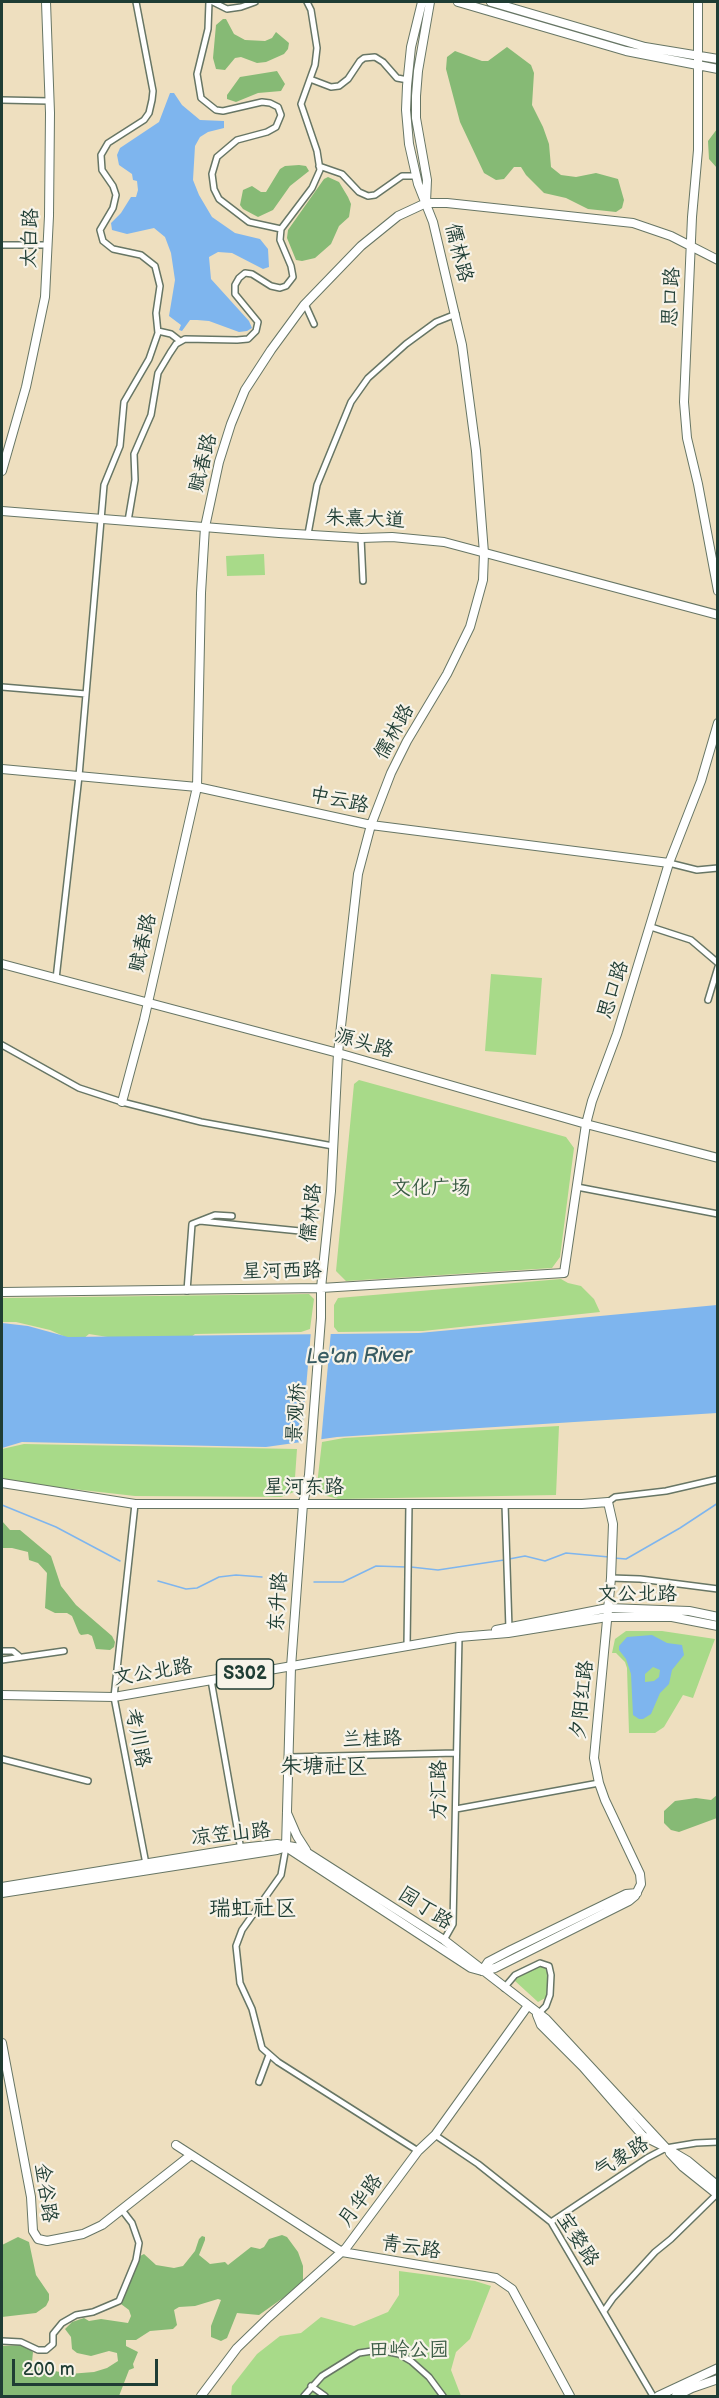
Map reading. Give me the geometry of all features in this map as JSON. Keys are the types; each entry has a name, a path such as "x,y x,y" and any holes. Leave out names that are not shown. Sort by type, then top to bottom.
{"main road":[{"name":"朱熹大道","path":"2,511 361,538 392,537 436,541 717,615"},
{"name":"文公北路","path":"2,1695 114,1697 608,1612 689,1611 717,1617"},
{"name":"文公北路","path":"608,1612 672,1617 717,1626"}],"street":[{"name":"太白路","path":"2,471 37,342 45,297 48,245 49,101 46,2"},
{"path":"56,979 79,776 105,479 120,446 124,402 148,359 157,340 158,331 156,313 159,286 155,266 141,255 113,249 103,241 100,230 113,208 116,195 114,186 102,170 101,155 108,143 144,120 149,113 152,100 153,91 136,2"},
{"path":"255,2 228,9 211,2 208,29 197,74 201,98 216,110 223,111 262,102 270,103 278,108 281,114 276,127 267,132 237,140 217,157 212,174 214,189 219,199 249,222 281,229"},
{"path":"128,521 135,480 134,454 151,415 158,373 180,341 194,337 237,340 253,335 256,331 257,319 235,294 235,285 239,278 249,273 275,287 286,286 290,282 293,272 282,247 281,229 312,188 319,166 302,107 302,96 310,79 317,48 311,10 307,2"},
{"path":"422,2 411,47 406,110 416,176 426,203"},
{"path":"426,203 426,180 416,118 416,96 430,2"},
{"path":"458,2 626,51 717,69"},
{"path":"491,2 645,46 717,59"},
{"name":"思口路","path":"698,2 699,66 696,120 698,150 690,246 684,402 687,438 698,484 717,591"},
{"path":"310,79 331,87 339,86 348,79 360,61 364,58 375,57 383,62 397,78 408,81"},
{"path":"2,100 49,101"},
{"path":"319,166 342,174 359,192 368,196 375,195 402,176 416,176"},
{"name":"赋春路","path":"122,1102 148,1004 197,787 201,593 205,527 219,462 231,424 245,390 271,350 305,304 375,234 404,212 426,203 447,203 633,223 671,236 717,260"},
{"name":"儒林路","path":"321,1288 331,1191 338,1053 358,874 371,825 407,741 447,674 470,627 483,580 476,444 462,345 433,222 426,203"},
{"path":"2,245 48,245"},
{"path":"305,304 314,324"},
{"path":"308,534 317,485 351,402 368,378 406,344 436,322 456,314"},
{"path":"158,331 171,334 180,341"},
{"path":"361,538 363,581"},
{"path":"2,687 86,694"},
{"name":"思口路","path":"564,1273 586,1124 592,1101 617,1034 669,863 701,781 717,723"},
{"name":"中云路","path":"2,769 197,787 371,825 669,863"},
{"path":"669,863 697,870 717,868"},
{"path":"651,927 691,940 717,963"},
{"name":"源头路","path":"2,964 338,1053 586,1124 717,1158"},
{"path":"708,1000 717,967"},
{"path":"2,1045 79,1088 122,1102 201,1122 333,1146"},
{"path":"577,1187 717,1214"},
{"path":"187,1291 192,1224 215,1215 232,1216"},
{"path":"198,1221 300,1231"},
{"name":"星河西路","path":"2,1292 321,1288 564,1273"},
{"name":"景观桥","path":"303,1504 309,1475 321,1318 321,1288"},
{"path":"608,1502 615,1497 666,1491 717,1479"},
{"name":"星河东路","path":"2,1484 135,1504 608,1502"},
{"name":"夕阳红路","path":"482,1971 495,1968 629,1901 638,1893 641,1884 640,1874 598,1783 594,1748 611,1578 613,1524 608,1502"},
{"name":"考川路","path":"135,1504 114,1697 147,1866"},
{"name":"东升路","path":"286,1847 291,1666 303,1504"},
{"path":"407,1646 409,1504"},
{"path":"505,1504 509,1630"},
{"path":"611,1578 640,1579 717,1589"},
{"name":"方汇路","path":"444,1940 453,1924 459,1636"},
{"path":"2,1651 13,1651 19,1656"},
{"path":"2,1660 64,1651"},
{"path":"212,1680 241,1852"},
{"name":"兰桂路","path":"290,1757 456,1752"},
{"path":"2,1759 88,1781"},
{"path":"456,1809 598,1783"},
{"path":"286,1811 298,1838 309,1854"},
{"name":"凉笠山路","path":"2,1887 241,1852 277,1844 286,1847"},
{"name":"园丁路","path":"286,1847 294,1846 309,1854 444,1940 537,2015 546,2019 683,2167 717,2194"},
{"path":"418,2151 269,2055 262,2048 252,2009 240,1983 236,1946 242,1930 281,1875 286,1847 471,1968 482,1971"},
{"name":"凉笠山路","path":"2,1893 147,1866"},
{"path":"504,1988 512,1978 540,1963 549,1966 550,1995 546,2006 537,2015"},
{"name":"月华路","path":"201,2397 237,2348 342,2252 418,2151 435,2135 527,2007"},
{"name":"金谷路","path":"2,2043 31,2197 35,2237 47,2241 83,2234 102,2225 191,2154"},
{"path":"259,2082 269,2055"},
{"name":"宝婺路","path":"435,2135 478,2164 551,2222 653,2397"},
{"name":"气象路","path":"551,2222 647,2158 666,2148 717,2142"},
{"name":"青云路","path":"176,2145 342,2252 496,2278 512,2289 570,2397"},
{"name":"园丁路","path":"666,2148 688,2161 717,2186"},
{"path":"604,2312 613,2298 655,2252 671,2240 717,2194"},
{"path":"2,2341 21,2342 38,2350 46,2350 53,2344 53,2334 62,2323 76,2315 93,2312 119,2301 136,2260 139,2243 132,2223 122,2210"},
{"path":"304,2397 311,2386 322,2376 359,2352 379,2350 399,2354 411,2361 429,2377 443,2397"},
{"path":"658,2397 717,2368"},
{"path":"676,2397 692,2388 717,2379"},
{"path":"311,2386 325,2397"}],"green space":[{"path":"226,19 234,34 245,40 265,41 272,38 276,32 289,43 288,49 284,54 266,62 257,63 241,57 235,58 225,70 216,69 213,58 216,25"},
{"path":"507,47 531,65 534,73 532,105 549,144 551,167 561,175 576,177 596,173 618,179 624,200 622,208 616,212 588,209 566,198 544,193 521,167 514,167 504,179 496,180 484,173 460,122 446,69 447,57 455,51 488,61"},
{"path":"277,71 285,84 281,91 258,93 236,102 227,99 227,95 240,77"},
{"path":"717,129 717,168 709,159 708,141"},
{"path":"285,166 306,166 309,171 290,186 273,210 258,217 240,205 243,190 252,186 261,192 266,192 280,169"},
{"path":"328,177 339,182 348,197 351,204 349,217 339,226 331,244 315,258 296,260 287,238 288,230 324,179"},
{"path":"264,554 265,575 227,576 226,556"},
{"path":"491,974 542,978 536,1055 485,1051"},
{"name":"文化广场","path":"359,1080 566,1137 574,1148 560,1257 552,1268 346,1281 336,1271 354,1084"},
{"path":"561,1279 581,1286 594,1299 600,1312 423,1331 338,1332 334,1327 334,1305 338,1298"},
{"path":"309,1294 314,1299 310,1329 301,1332 195,1334 186,1341 120,1339 89,1334 83,1339 70,1339 50,1330 16,1322 2,1322 2,1298"},
{"path":"559,1426 556,1495 338,1499 316,1493 322,1442 344,1438"},
{"path":"24,1444 297,1449 294,1492 281,1497 135,1496 11,1482 2,1479 2,1449"},
{"path":"2,1521 10,1530 20,1530 51,1556 61,1586 76,1605 112,1636 115,1642 114,1647 110,1650 96,1649 92,1636 79,1633 72,1616 67,1613 55,1613 45,1608 47,1573 38,1563 29,1560 28,1552 2,1548"},
{"path":"626,1631 662,1631 715,1639 693,1698 683,1695 664,1727 655,1733 629,1733 627,1668 625,1662 616,1653 612,1653 615,1639"},
{"path":"717,1795 717,1818 679,1832 671,1830 664,1823 664,1811 675,1801 696,1798 711,1800"},
{"path":"542,1964 547,1970 547,1997 538,2002 515,1981 519,1975"},
{"path":"282,2235 287,2237 298,2252 303,2266 303,2281 297,2288 259,2315 237,2313 227,2338 221,2341 211,2337 211,2326 221,2300 179,2307 174,2310 177,2325 173,2329 150,2331 136,2340 126,2340 126,2346 138,2352 133,2364 134,2368 129,2370 119,2396 2,2396 2,2346 24,2345 33,2352 32,2362 36,2367 69,2374 94,2372 118,2361 117,2353 109,2351 91,2356 77,2353 72,2349 71,2337 65,2329 72,2322 84,2318 89,2321 101,2319 128,2323 131,2316 129,2310 121,2304 140,2256 144,2254 156,2265 174,2268 183,2266 195,2251 202,2236 205,2240 199,2255 210,2264 225,2262 228,2265 251,2247 260,2249 269,2239"},
{"path":"18,2237 29,2242 36,2275 49,2294 49,2300 46,2306 36,2313 2,2317 2,2245"},
{"name":"田岭公园","path":"399,2271 475,2281 491,2286 470,2339 456,2352 451,2370 461,2396 231,2396 232,2386 257,2354 280,2336 301,2333 321,2317 354,2326 388,2312 399,2295"}],"water":[{"path":"170,93 174,93 182,105 200,120 224,121 224,128 208,132 200,137 195,146 193,180 212,217 235,233 260,239 268,249 269,267 263,269 232,253 218,252 209,257 211,279 249,321 252,328 247,331 239,332 209,321 197,320 190,320 182,331 179,330 181,325 169,316 175,280 171,253 165,237 154,228 127,234 112,230 111,223 121,213 131,197 136,197 138,190 137,181 133,180 132,174 119,165 117,155 120,148 159,122"},
{"name":"Le'an River","path":"717,1305 717,1413 337,1437 266,1447 22,1442 2,1448 2,1323 28,1326 68,1337 419,1333"},
{"path":"652,1635 667,1643 682,1645 684,1655 672,1670 669,1684 660,1693 651,1714 643,1719 633,1715 631,1674 626,1659 619,1650 619,1646 627,1637","holes":["653,1667 660,1670 659,1677 654,1681 645,1682 645,1674"]}],"pier":[{"path":"311,1331 331,1331 321,1442 301,1445"}],"waterway":[{"path":"614,1558 626,1559 718,1503"},
{"path":"2,1505 56,1527 120,1561"},
{"path":"509,1559 525,1556 545,1561 566,1553 609,1557"},
{"path":"411,1567 438,1570 504,1560"},
{"path":"314,1582 343,1582 376,1566 406,1567"},
{"path":"158,1581 186,1589 197,1588 219,1577 236,1575 262,1577"}],"district":[{"name":"朱塘社区","path":"324,1767"},
{"name":"瑞虹社区","path":"253,1909"}]}
